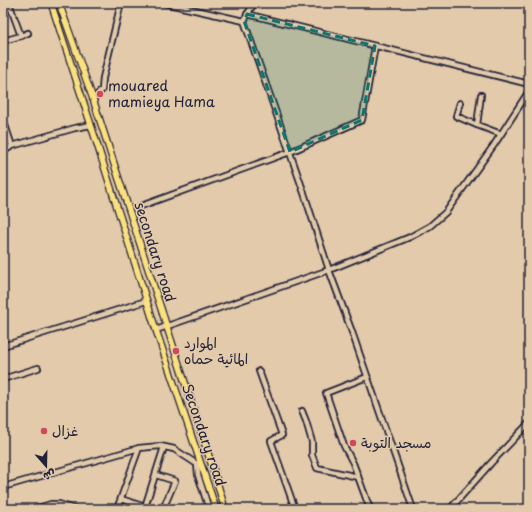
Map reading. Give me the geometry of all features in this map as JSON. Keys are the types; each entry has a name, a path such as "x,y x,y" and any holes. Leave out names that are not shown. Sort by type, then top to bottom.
{"main road":[{"name":"Secondary road","path":"51,3 146,301 216,509"},
{"name":"secondary road","path":"59,3 93,99 225,509"}],"street":[{"path":"3,4 8,3 21,36"},
{"path":"93,99 102,90 103,78 121,3"},
{"path":"164,3 244,21"},
{"path":"255,3 244,21 413,509"},
{"path":"247,14 529,84"},
{"path":"3,42 28,33"},
{"path":"141,206 290,152 362,120 375,46"},
{"path":"156,330 329,270 410,237 430,226 446,212 501,134 529,91"},
{"path":"477,125 482,95"},
{"path":"460,103 456,116 501,134"},
{"path":"3,119 12,146"},
{"path":"3,152 12,146 75,128 91,125"},
{"path":"3,346 146,301"},
{"path":"3,379 38,368"},
{"path":"258,371 282,435 271,441 295,509"},
{"path":"368,377 326,394 344,446 353,463 370,509"},
{"path":"302,411 312,442 312,455 317,468 358,477"},
{"path":"450,509 490,463 529,423"},
{"path":"3,487 139,448 160,446 174,450 202,468"},
{"path":"146,507 164,447"},
{"path":"117,509 139,448"},
{"path":"196,464 209,509"},
{"path":"156,475 175,481 163,509"},
{"path":"120,499 151,509"},
{"path":"34,509 51,504 59,504 75,509"}],"highlighted area":[{"path":"247,14 375,46 362,120 290,152 244,21"}],"place":[{"name":"mouared mamieya Hama","path":"100,94"},
{"name":"الموارد المائية حماه","path":"176,351"},
{"name":"غزال","path":"44,431"},
{"name":"مسجد التوبة","path":"353,443"}]}
